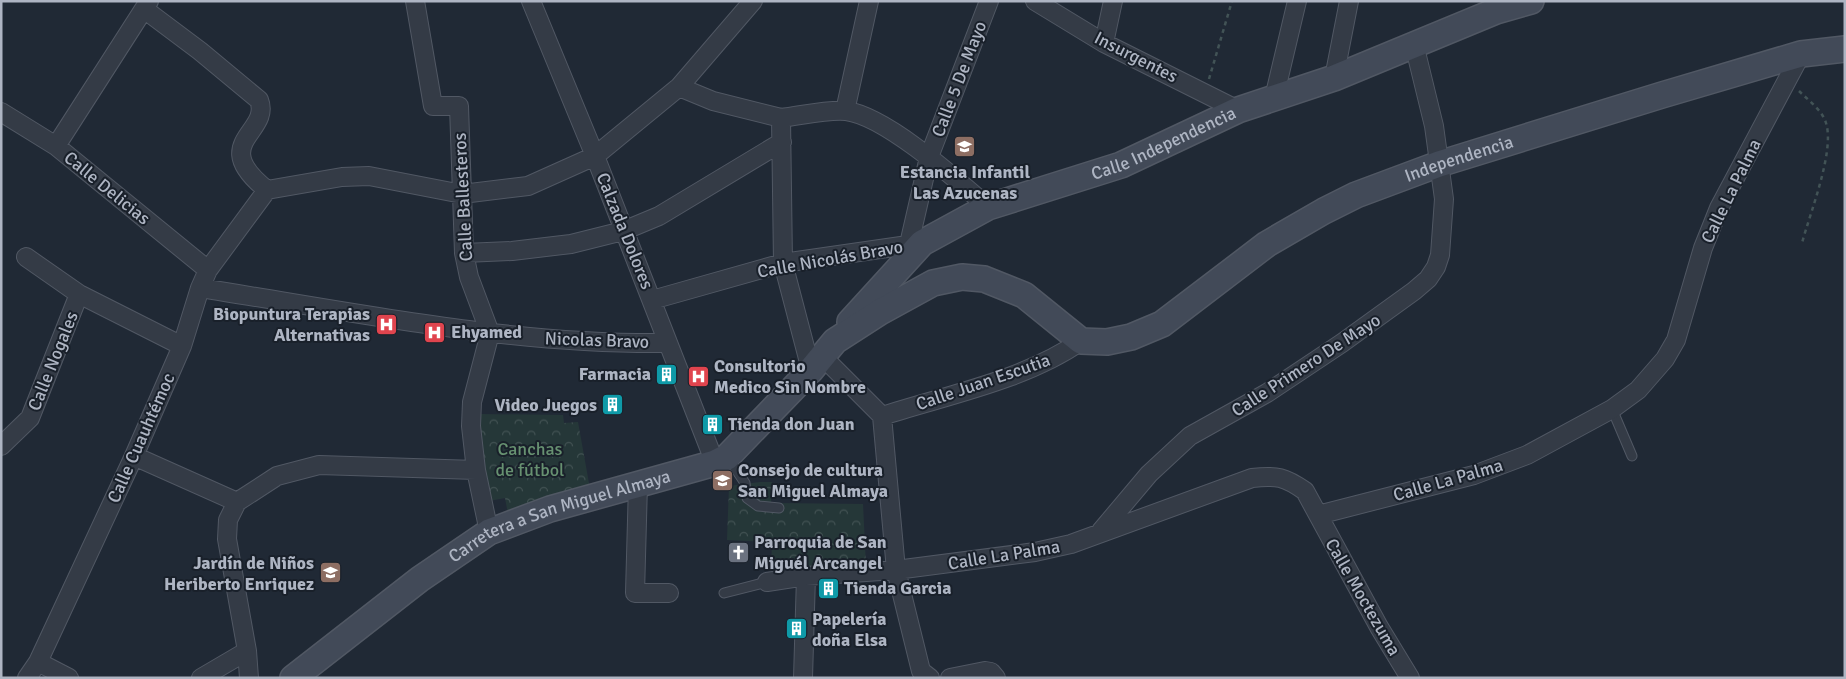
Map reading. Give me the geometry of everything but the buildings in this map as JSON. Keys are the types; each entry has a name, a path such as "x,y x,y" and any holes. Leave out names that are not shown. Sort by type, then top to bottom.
{"street":[{"name":"Calle Ballesteros","path":"415,1 433,106 459,106 464,253 469,277 490,333"},
{"name":"Calzada Dolores","path":"531,1 595,156 668,343 721,460"},
{"path":"56,146 147,5 259,100 262,106 242,146 242,160 251,177 267,190 342,177 369,176 462,194 528,186 595,156 679,87 753,1"},
{"path":"845,111 869,1"},
{"name":"Calle 5 De Mayo","path":"916,243 929,157 989,1"},
{"name":"Insurgentes","path":"1035,1 1104,43 1206,92 1238,110"},
{"path":"1104,43 1113,1"},
{"path":"1274,98 1297,1"},
{"path":"1334,78 1349,1"},
{"name":"Calle Independencia","path":"823,356 916,243 988,207 1121,165 1238,110 1334,78 1496,11 1531,1"},
{"name":"Calle Primero De Mayo","path":"1100,532 1150,474 1190,436 1267,393 1389,310 1428,278 1440,254 1444,198 1434,126 1414,44"},
{"name":"Independencia","path":"1081,341 1107,342 1131,337 1162,324 1260,249 1324,211 1388,182 1439,164 1801,54 1845,49"},
{"name":"Calle La Palma","path":"767,582 806,576 896,570 1035,552 1071,544 1252,478 1269,476 1287,479 1305,491 1318,515 1474,475 1527,455 1612,409 1638,390 1665,359 1676,340 1703,248 1718,208 1801,54"},
{"path":"679,87 713,102 781,118 845,111 864,116 929,157 988,207"},
{"name":"Calle Delicias","path":"1,112 56,146 208,270"},
{"path":"781,118 783,263 823,356 882,416 896,570 925,674"},
{"path":"464,253 512,251 571,244 623,231 659,216 782,142"},
{"name":"Calle Cuauhtémoc","path":"27,678 38,662 134,456 182,346 200,288 208,270 267,190"},
{"name":"Calle Nicolás Bravo","path":"652,300 783,263 916,243"},
{"path":"26,257 79,294 182,346"},
{"path":"721,460 823,356 909,295 933,283 962,277 984,279 1024,295 1081,341"},
{"name":"Nicolas Bravo","path":"200,288 490,333 578,342 668,343"},
{"name":"Calle Nogales","path":"1,446 30,418 79,294"},
{"path":"489,532 476,470 471,426 472,402 490,333"},
{"name":"Calle Juan Escutia","path":"882,416 1026,371 1060,356 1081,341"},
{"path":"134,456 238,502"},
{"name":"Carretera a San Miguel Almaya","path":"293,678 319,666 420,580 489,532 550,509 721,460"},
{"path":"249,678 247,651 227,539 228,520 238,502 277,476 319,465 476,470"},
{"path":"638,484 635,593 669,593"},
{"name":"Calle Moctezuma","path":"1318,515 1374,619 1410,678"},
{"path":"803,678 806,576"},
{"path":"201,678 247,651"},
{"path":"38,662 68,678"},
{"path":"950,678 985,671 991,672 996,678"}],"lane":[{"path":"1612,409 1632,456"},
{"path":"721,460 745,483 747,498 758,506 778,508"},
{"path":"724,593 767,582"}],"path":[{"path":"1206,92 1232,1"},
{"path":"1788,80 1821,113 1828,134 1828,147 1802,243"}],"green space":[{"name":"Canchas de fútbol","path":"478,414 563,415 564,423 578,422 590,489 508,514 505,498 489,501"},
{"path":"772,482 771,503 863,504 866,566 771,569 772,542 727,540 729,486"}],"place":[{"name":"Estancia Infantil Las Azucenas","path":"965,147"},
{"name":"Biopuntura Terapias Alternativas","path":"386,324"},
{"name":"Ehyamed","path":"435,332"},
{"name":"Farmacia","path":"667,374"},
{"name":"Consultorio Medico Sin Nombre","path":"698,376"},
{"name":"Video Juegos","path":"613,405"},
{"name":"Tienda don Juan","path":"712,424"},
{"name":"Consejo de cultura San Miguel Almaya","path":"722,480"},
{"name":"Parroquia de San Miguél Arcangel","path":"738,552"},
{"name":"Jardín de Niños Heriberto Enriquez","path":"330,573"},
{"name":"Tienda Garcia","path":"828,588"},
{"name":"Papelería doña Elsa","path":"796,629"}]}
